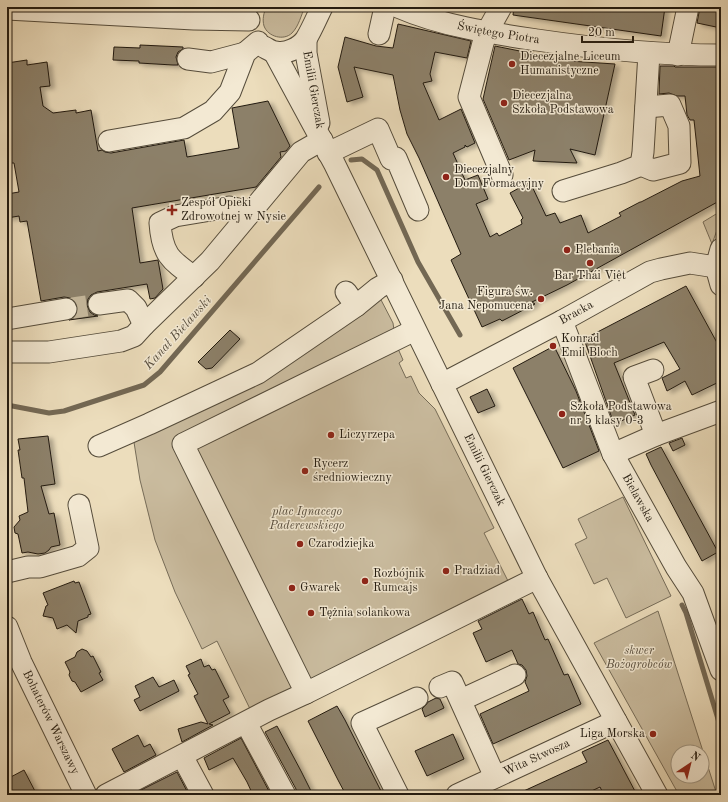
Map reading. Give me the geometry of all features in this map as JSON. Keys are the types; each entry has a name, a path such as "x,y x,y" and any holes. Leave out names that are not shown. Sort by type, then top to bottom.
{"street":[{"path":"188,59 211,62 259,49 283,52 293,50 306,40 322,7"},
{"path":"379,34 385,7"},
{"name":"Świętego Piotra","path":"398,7 418,15 487,32 573,45 678,55 721,55"},
{"path":"501,7 487,32 483,43 469,97 502,175"},
{"path":"678,55 688,7"},
{"path":"7,9 251,14"},
{"name":"Emilii Gierczak","path":"251,14 252,33 259,49 328,152 538,578 657,795"},
{"name":"Emilii Gierczak","path":"306,40 306,52 328,152"},
{"path":"110,141 184,128 213,111 230,92 259,49"},
{"path":"641,165 649,53"},
{"path":"563,192 621,174 641,165 652,170 680,163 679,126 670,105 646,107"},
{"path":"7,352 48,352 122,341 134,336 210,261 301,152 328,152 378,130 391,159 396,158 418,210"},
{"path":"194,277 178,266 169,257 161,240 160,223 175,216 229,207 250,212"},
{"name":"Bracka","path":"442,384 562,322 650,272 690,263 719,267"},
{"path":"99,446 258,373 351,299 378,288 392,280"},
{"path":"99,304 128,300 136,308 144,325"},
{"path":"7,319 66,309"},
{"name":"Bielawska","path":"562,322 613,454 676,567 693,594 721,670"},
{"path":"306,692 183,444 416,330"},
{"path":"653,370 634,377 656,435"},
{"path":"613,454 656,435 712,414"},
{"path":"7,572 28,567 40,567 78,556 88,548 79,505"},
{"path":"106,795 306,692 538,578"},
{"name":"Bohaterów Warszawy","path":"7,627 14,665 86,795"},
{"path":"461,700 515,675"},
{"path":"440,687 452,682 495,777"},
{"path":"398,795 362,723 417,698"},
{"name":"Wita Stwosza","path":"457,795 616,721"},
{"path":"246,723 285,795"},
{"path":"182,756 203,795"}],"green space":[{"path":"266,7 305,7 298,24 292,33 285,37 276,37 266,30 263,23"},
{"path":"721,211 721,224 712,244 703,222"},
{"name":"plac Ignacego Paderewskiego","path":"379,296 393,323 396,344 403,360 399,363 406,378 411,376 419,393 435,409 494,528 484,533 510,585 252,713 217,641 202,649 175,592 155,540 140,480 133,436"},
{"path":"623,497 671,596 626,618 607,578 594,584 575,544 587,538 578,519"},
{"name":"skwer Bożogrobców","path":"658,611 701,744 670,744 670,779 594,643"},
{"name":"skwer Bożogrobców","path":"710,773 717,795 679,795 673,784 710,784"}],"building":[{"path":"514,7 665,7 661,36 513,15"},
{"path":"700,7 721,7 721,28 697,23"},
{"path":"398,24 471,41 467,58 435,52 430,74 432,81 423,83 439,120 461,109 475,143 467,147 465,145 465,147 453,153 465,180 478,175 488,199 476,204 490,237 497,233 499,236 522,224 521,220 523,218 510,193 530,182 546,216 555,213 560,223 581,215 588,233 621,216 619,213 640,202 682,181 700,176 694,120 690,120 687,115 685,96 677,96 669,93 659,94 660,66 721,67 721,200 567,285 532,302 535,304 502,321 500,319 482,327 451,260 461,254 407,134 400,110 393,75 354,67 363,97 347,102 338,67 345,37 376,46 393,48"},
{"path":"140,45 183,47 183,49 178,52 176,57 178,65 113,60 114,47 140,48"},
{"path":"495,46 569,61 615,64 595,155 570,149 577,163 533,161 535,150 509,160 483,99"},
{"path":"27,60 27,65 47,62 50,86 40,87 43,106 53,113 76,110 76,113 91,110 98,151 102,150 111,153 184,140 187,157 239,148 232,108 268,101 290,146 286,151 280,152 281,157 256,187 132,208 140,263 158,260 163,289 155,298 150,299 147,284 97,292 91,295 88,299 87,305 90,312 98,316 69,320 74,318 77,314 78,307 71,298 64,297 41,301 27,221 20,222 19,216 7,218 7,194 19,192 14,163 11,163 10,155 7,156 7,63"},
{"path":"686,286 721,350 721,381 692,395 685,381 667,391 662,378 680,369 664,342 614,363 635,415 614,424 584,339"},
{"path":"230,330 240,339 212,368 206,369 198,362"},
{"path":"554,346 576,391 599,451 563,468 513,368"},
{"path":"487,389 495,406 478,413 470,397"},
{"path":"48,436 55,484 41,486 49,514 54,513 60,545 51,547 45,553 22,553 18,534 15,533 14,527 20,520 19,516 28,512 24,478 22,478 18,450 20,450 18,439"},
{"path":"682,438 685,445 673,451 669,443"},
{"path":"661,447 718,552 702,561 646,454"},
{"path":"74,581 75,583 79,582 91,614 88,615 88,617 78,621 76,633 67,625 57,629 53,618 43,616 46,606 48,605 43,593"},
{"path":"522,599 529,614 533,612 545,640 548,639 564,675 568,674 581,704 493,744 480,714 529,691 525,682 527,676 526,670 522,665 518,664 512,650 486,662 473,633 482,629 478,621"},
{"path":"82,649 87,651 91,657 93,656 101,672 99,673 103,680 81,692 75,682 72,681 69,675 70,672 65,662 75,657 77,652"},
{"path":"201,659 204,667 209,665 212,670 215,669 229,697 223,700 230,713 209,724 213,725 182,742 178,729 201,722 208,724 194,696 198,694 188,675 190,674 186,666"},
{"path":"153,677 159,687 174,680 179,691 140,711 134,700 140,697 135,686"},
{"path":"436,698 440,699 444,708 425,717 422,709 428,702"},
{"path":"337,706 383,795 346,795 338,780 308,721"},
{"path":"277,726 313,795 297,795 296,789 265,732"},
{"path":"453,734 464,759 427,776 415,751"},
{"path":"138,735 144,747 150,744 156,755 124,772 112,749"},
{"path":"241,738 271,795 253,795 233,758 209,770 204,758"},
{"path":"608,740 637,795 604,795 600,787 583,795 515,795 587,762 582,752"},
{"path":"24,770 37,795 7,795 7,779"},
{"path":"177,772 189,795 136,795 135,793"}],"waterway":[{"name":"Kanał Bielawski","path":"351,160 362,159 377,170 418,262 460,335"},
{"name":"Kanał Bielawski","path":"7,405 49,413 64,411 144,385 160,372 319,187"},
{"name":"Kanał Bielawski","path":"682,605 686,613 721,729"}],"tunnel":[{"path":"66,309 99,304"}],"place":[{"name":"Diecezjalne Liceum Humanistyczne","path":"512,64"},
{"name":"Diecezjalna Szkoła Podstawowa","path":"504,103"},
{"name":"Diecezjalny Dom Formacyjny","path":"446,177"},
{"name":"Zespół Opieki Zdrowotnej w Nysie","path":"172,210"},
{"name":"Plebania","path":"567,250"},
{"name":"Bar Thái Việt","path":"590,263"},
{"name":"Figura św. Jana Nepomucena","path":"541,299"},
{"name":"Konrad Emil Bloch","path":"553,346"},
{"name":"Szkoła Podstawowa nr 5 klasy 0-3","path":"562,414"},
{"name":"Liczyrzepa","path":"331,435"},
{"name":"Rycerz średniowieczny","path":"305,471"},
{"name":"Czarodziejka","path":"300,544"},
{"name":"Pradziad","path":"446,571"},
{"name":"Rozbójnik Rumcajs","path":"365,581"},
{"name":"Gwarek","path":"292,588"},
{"name":"Tężnia solankowa","path":"311,613"},
{"name":"Liga Morska","path":"653,734"}]}
